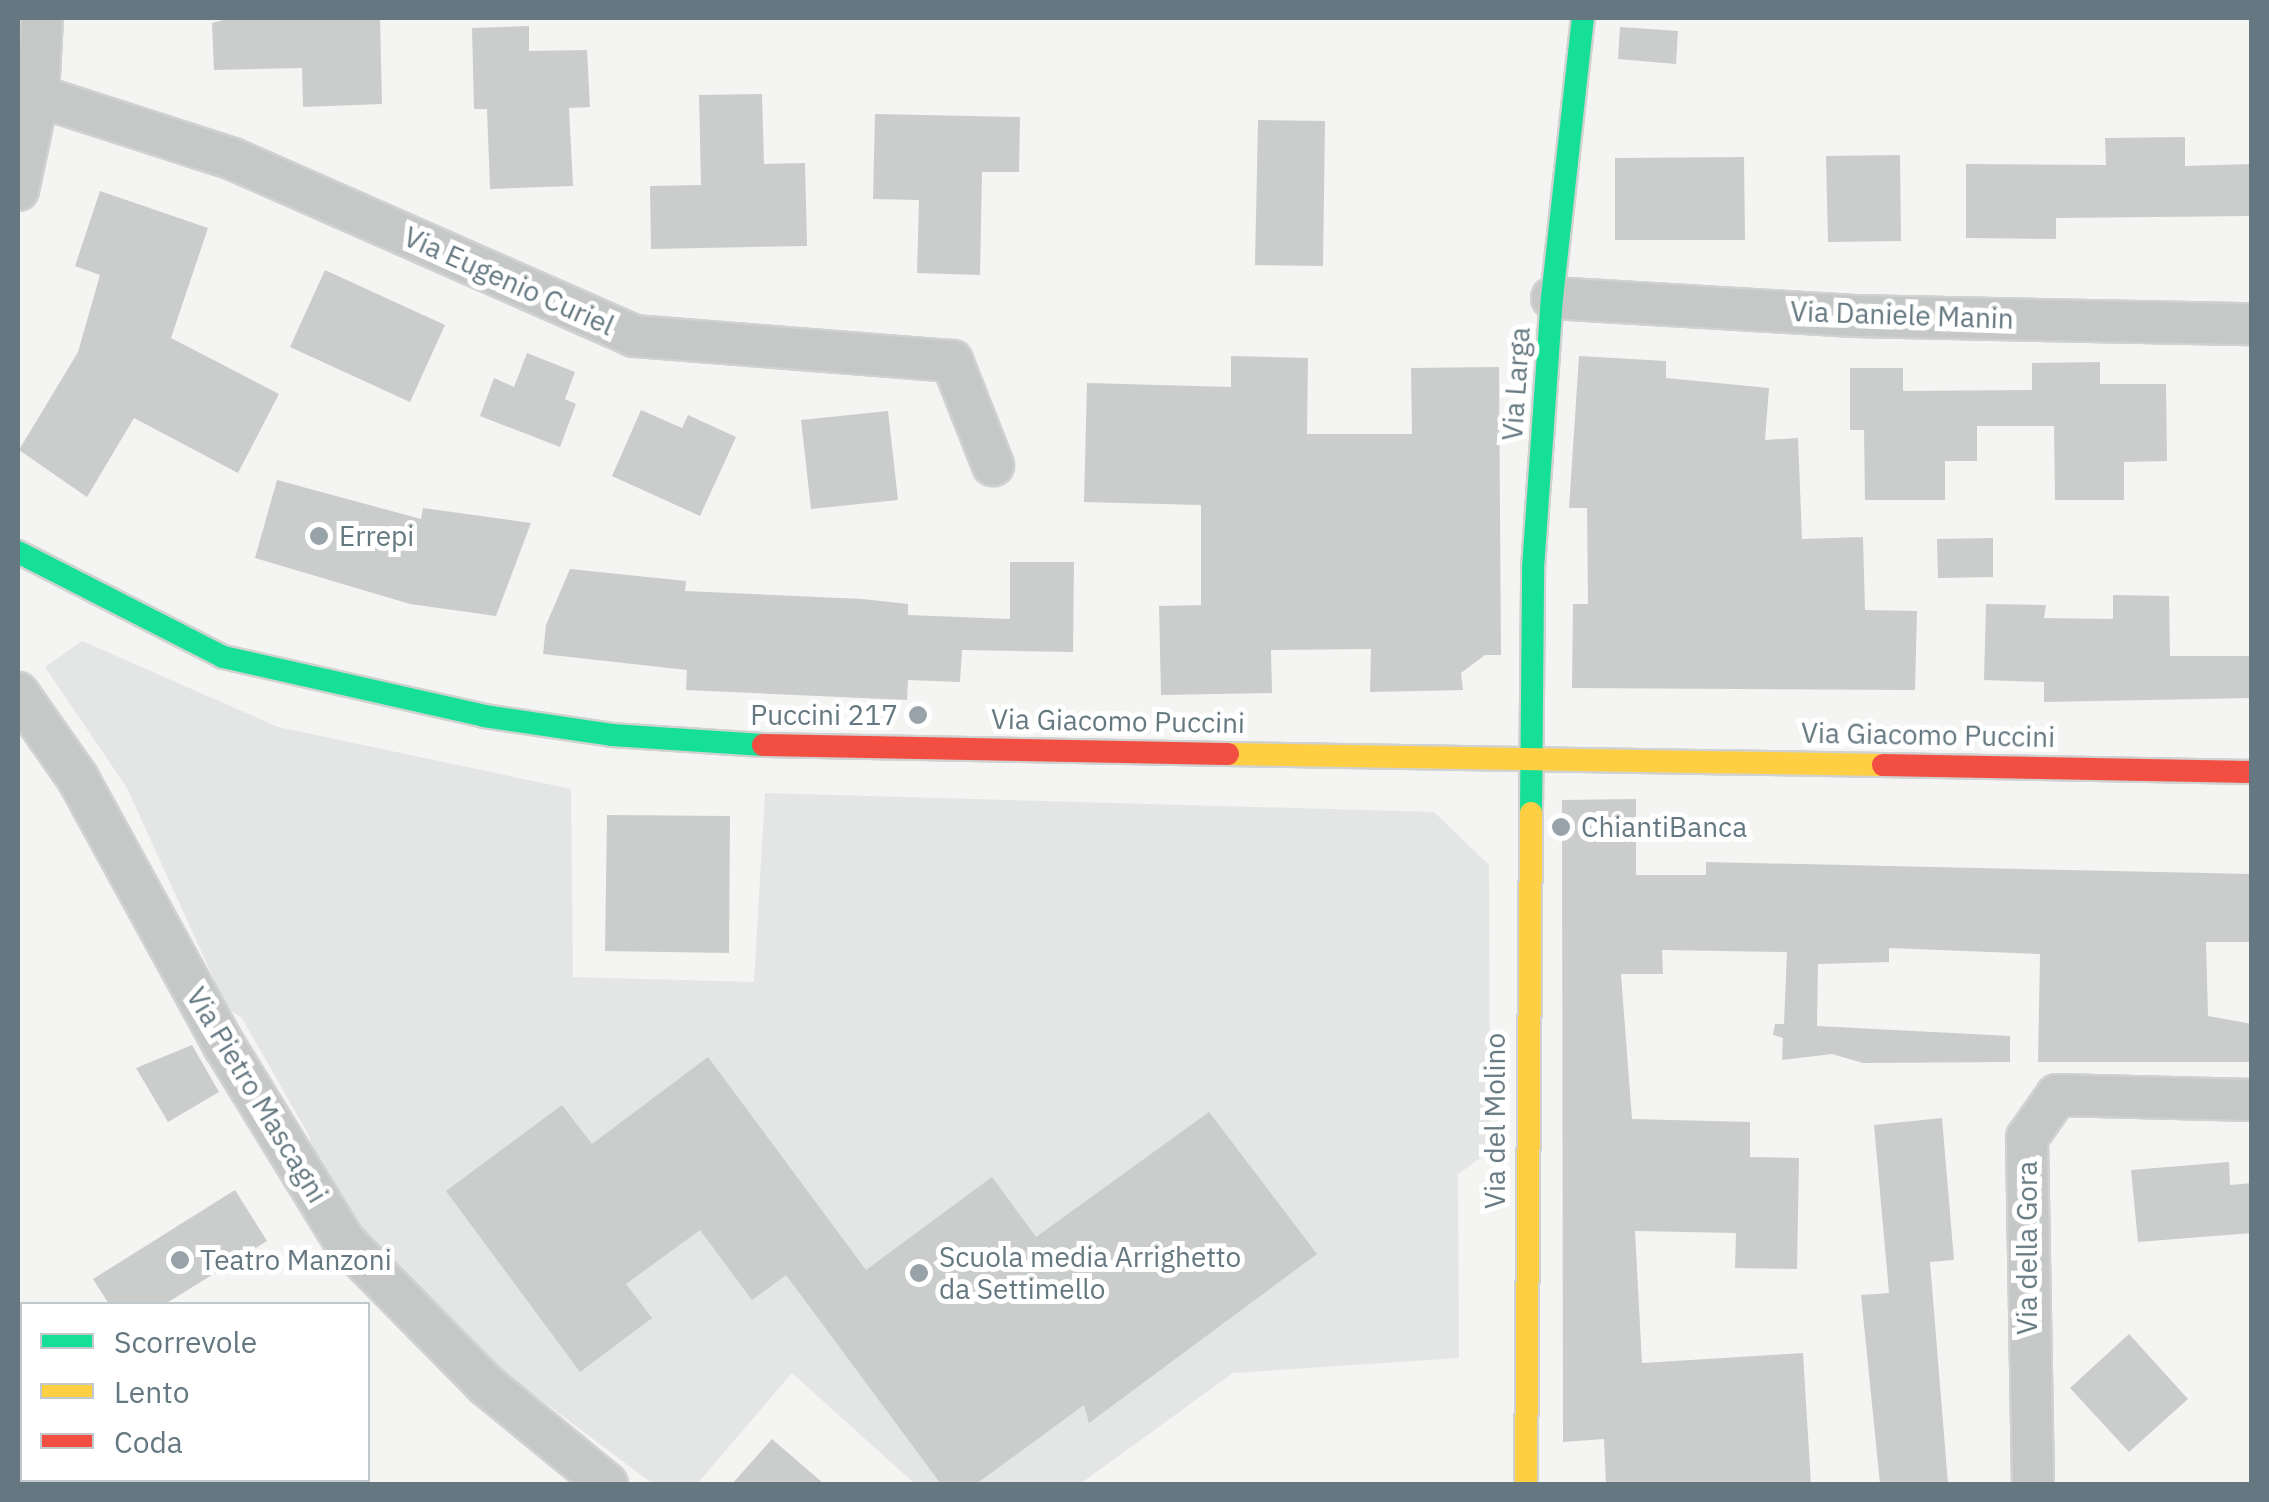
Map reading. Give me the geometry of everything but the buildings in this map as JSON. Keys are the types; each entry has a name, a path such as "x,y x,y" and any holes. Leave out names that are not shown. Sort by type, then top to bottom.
{"street":[{"path":"18,190 38,96 42,18"},
{"name":"Via Larga","path":"1532,757 1533,568 1552,298 1582,18"},
{"name":"Via Eugenio Curiel","path":"38,96 232,159 634,336 952,360 992,465"},
{"name":"Via Daniele Manin","path":"1552,298 1854,316 2252,324"},
{"name":"Via Giacomo Puccini","path":"18,552 224,657 484,716 612,735 738,745 2252,772"},
{"name":"Via Pietro Mascagni","path":"18,693 77,777 224,1045 344,1241 486,1385 607,1484"},
{"name":"Via del Molino","path":"1526,1484 1532,757"},
{"name":"Via della Gora","path":"2033,1484 2026,1138 2057,1095 2252,1100"}],"shaded area":[{"path":"82,641 278,727 571,789 573,977 754,982 765,793 1434,812 1489,865 1490,1151 1458,1174 1459,1358 1233,1373 1080,1484 915,1484 792,1373 697,1484 653,1484 497,1367 378,1252 319,1168 308,1134 242,1018 227,1008 127,788 45,667"}],"traffic: fast":[{"path":"1531,813 1533,568 1552,298 1583,18"},
{"path":"18,552 223,657 484,716 612,735 763,745"}],"traffic: slow":[{"path":"1228,754 1883,765"},
{"path":"1526,1484 1531,813"}],"traffic: jam":[{"path":"763,745 1228,754"},
{"path":"1883,765 2252,772"}],"place":[{"name":"Errepi","path":"319,536"},
{"name":"Puccini 217","path":"918,715"},
{"name":"ChiantiBanca","path":"1561,827"},
{"name":"Teatro Manzoni","path":"180,1260"},
{"name":"Scuola media Arrighetto da Settimello","path":"919,1273"}]}
